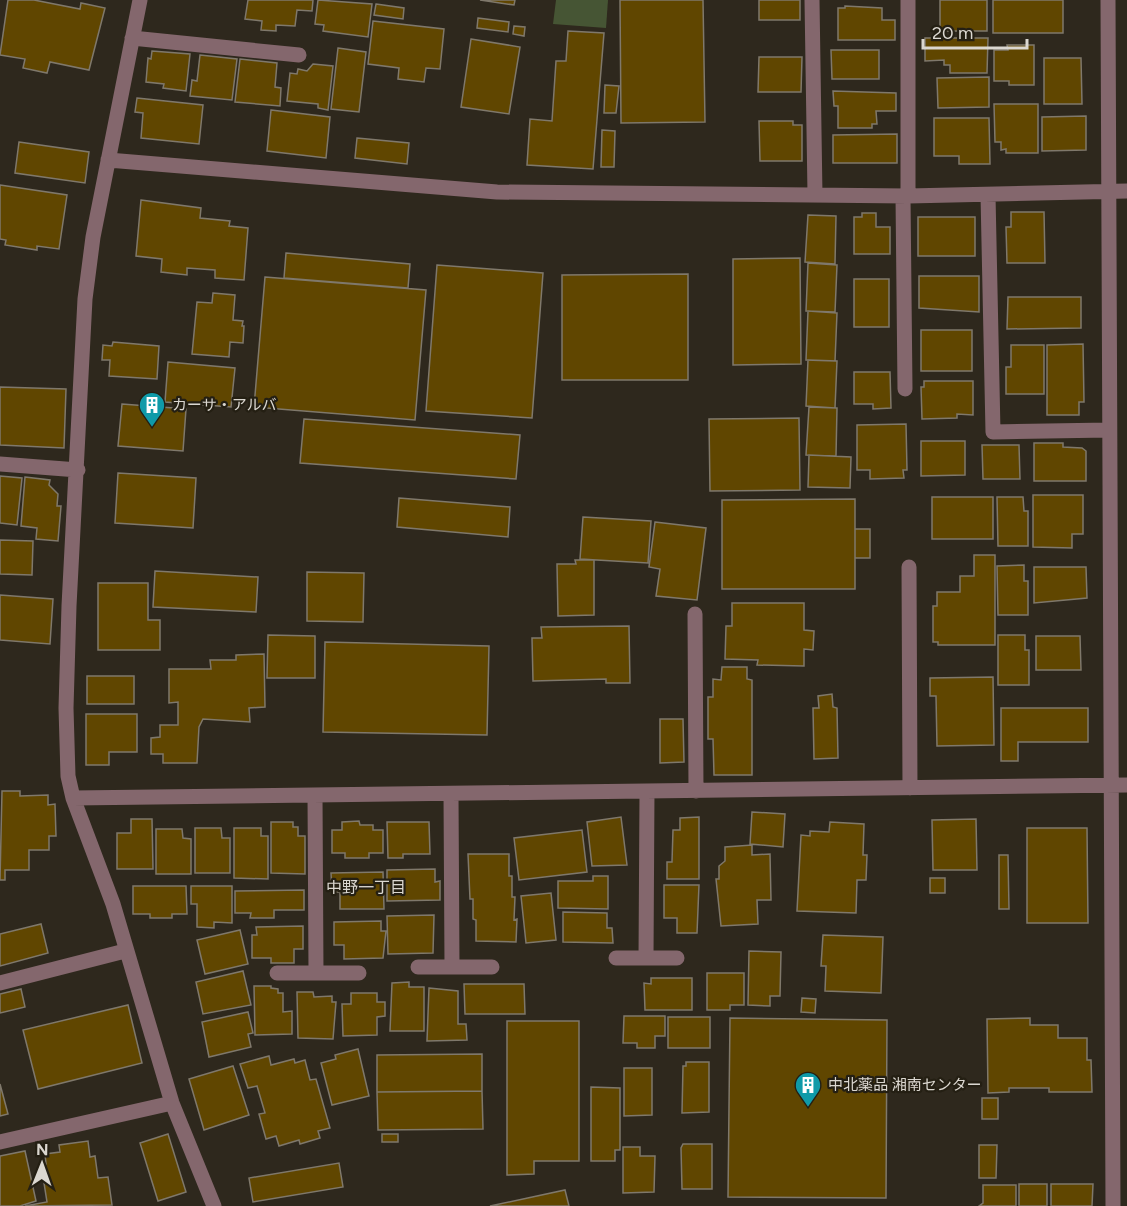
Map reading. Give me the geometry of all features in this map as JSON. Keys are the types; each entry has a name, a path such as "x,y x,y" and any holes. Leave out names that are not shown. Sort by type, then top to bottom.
{"street":[{"path":"140,0 93,237 85,299 66,708 68,776 73,798 113,904 124,951 172,1103 214,1206"},
{"path":"812,0 815,195"},
{"path":"905,388 908,0"},
{"path":"1107,0 1113,1206"},
{"path":"132,38 298,56"},
{"path":"108,160 497,192 905,196 1127,191"},
{"path":"988,195 993,432 1109,430"},
{"path":"0,464 78,470"},
{"path":"909,567 910,788"},
{"path":"695,614 696,791"},
{"path":"73,798 1127,784"},
{"path":"646,958 647,791"},
{"path":"451,794 452,967"},
{"path":"315,795 316,973"},
{"path":"0,983 124,951"},
{"path":"616,958 677,958"},
{"path":"418,967 492,967"},
{"path":"277,973 359,973"},
{"path":"0,1142 172,1103"}],"green space":[{"path":"556,0 608,0 606,28 553,24"}],"building":[{"path":"8,0 34,0 80,9 81,3 105,8 89,70 50,62 47,73 23,68 25,59 0,55"},
{"path":"248,0 313,0 312,11 297,10 295,26 276,25 276,31 261,30 262,21 245,19"},
{"path":"318,0 372,4 368,37 323,31 324,25 315,24"},
{"path":"480,0 515,0 514,5"},
{"path":"620,0 703,0 705,122 621,123"},
{"path":"759,0 800,0 800,20 759,20"},
{"path":"940,0 987,0 987,31 940,31"},
{"path":"993,0 1063,0 1063,33 993,33"},
{"path":"376,4 404,8 403,19 374,15"},
{"path":"845,6 882,8 882,20 895,20 895,40 838,40 838,8 845,8"},
{"path":"478,18 509,22 508,32 477,28"},
{"path":"373,21 444,29 440,69 426,68 424,82 398,79 399,68 368,64"},
{"path":"514,26 525,27 524,36 513,34"},
{"path":"568,31 604,33 593,169 527,165 530,119 552,121 556,61 566,61"},
{"path":"925,38 988,38 987,73 950,73 950,65 944,65 944,60 925,61"},
{"path":"471,39 520,47 509,114 461,107"},
{"path":"1007,45 1034,45 1034,85 1009,85 1009,81 994,81 994,50 1008,50"},
{"path":"338,48 366,52 359,112 331,109"},
{"path":"831,50 879,50 879,79 832,79"},
{"path":"152,51 190,54 186,91 163,88 164,84 146,82 148,58 151,59"},
{"path":"200,55 237,59 232,100 190,96 192,80 197,81"},
{"path":"759,57 802,57 801,92 758,92"},
{"path":"1044,58 1081,58 1082,104 1044,104"},
{"path":"240,59 277,63 275,87 281,88 280,106 235,102"},
{"path":"313,64 333,66 328,110 318,108 318,104 287,101 290,73 297,74 298,69 307,71"},
{"path":"989,77 989,107 938,108 937,78"},
{"path":"605,85 619,86 616,113 604,113"},
{"path":"833,91 896,93 896,111 876,111 877,124 872,124 872,128 838,128 838,106 834,106"},
{"path":"137,98 203,105 199,144 141,138 143,113 135,112"},
{"path":"994,104 1038,104 1038,153 1006,153 1006,149 1001,150 1001,142 995,142"},
{"path":"271,110 330,117 326,158 267,151"},
{"path":"1086,116 1086,150 1042,151 1042,117"},
{"path":"934,118 989,118 990,164 959,164 959,156 934,156"},
{"path":"759,121 793,121 793,125 802,125 802,161 760,161"},
{"path":"602,130 615,131 614,167 601,167"},
{"path":"897,134 897,163 833,163 833,135"},
{"path":"357,138 409,143 407,164 355,158"},
{"path":"19,142 89,152 85,183 15,173"},
{"path":"0,185 67,195 59,249 37,246 37,250 5,245 6,240 0,239"},
{"path":"141,200 201,208 200,218 230,221 229,226 248,228 244,280 215,278 215,270 187,268 187,275 161,272 162,259 136,256"},
{"path":"1011,212 1044,212 1045,263 1007,263 1006,227 1011,227"},
{"path":"862,213 876,213 876,227 890,227 890,254 854,254 854,217 862,217"},
{"path":"808,215 836,216 835,264 805,262"},
{"path":"918,217 975,217 975,256 918,256"},
{"path":"286,253 410,264 408,288 284,278"},
{"path":"800,258 801,364 733,365 733,259"},
{"path":"808,263 837,265 835,312 806,311"},
{"path":"437,265 543,273 532,418 426,411"},
{"path":"688,274 688,380 562,380 562,275"},
{"path":"919,276 979,276 979,312 919,308"},
{"path":"265,277 426,290 415,420 254,407"},
{"path":"854,279 889,279 889,327 854,327"},
{"path":"213,293 235,295 233,320 243,321 243,343 230,342 229,357 192,354 197,302 212,303"},
{"path":"1008,297 1081,297 1081,328 1007,329"},
{"path":"808,311 837,313 835,361 806,360"},
{"path":"921,330 972,330 972,371 921,371"},
{"path":"113,342 159,346 157,379 109,376 110,360 102,360 103,345 112,346"},
{"path":"1083,344 1084,402 1079,402 1079,415 1047,415 1047,345"},
{"path":"1011,345 1044,345 1044,394 1006,394 1006,367 1011,367"},
{"path":"808,360 837,361 835,408 806,406"},
{"path":"168,362 235,368 231,407 165,402"},
{"path":"854,372 890,372 891,408 873,409 873,404 854,404"},
{"path":"924,381 973,381 973,415 957,414 957,418 922,419 921,387 924,387"},
{"path":"0,387 66,389 64,448 0,445"},
{"name":"カーサ・アルバ","path":"122,404 186,409 183,451 118,446"},
{"path":"809,407 837,408 836,456 806,455"},
{"path":"799,418 800,490 710,491 709,419"},
{"path":"304,419 520,435 516,479 300,463"},
{"path":"906,424 907,470 903,470 904,478 870,479 870,470 857,470 857,425"},
{"path":"921,441 965,441 965,475 921,476"},
{"path":"1034,443 1063,443 1063,447 1082,448 1086,451 1086,481 1034,481"},
{"path":"982,445 1019,445 1020,479 983,479"},
{"path":"809,455 851,457 850,488 808,487"},
{"path":"118,473 196,478 193,528 115,523"},
{"path":"0,476 22,478 17,525 0,523"},
{"path":"25,477 50,480 49,485 58,494 57,506 61,506 58,541 36,539 37,528 21,526"},
{"path":"1033,495 1083,495 1083,534 1072,534 1072,548 1033,547"},
{"path":"932,497 993,497 993,539 932,539"},
{"path":"997,497 1023,497 1024,511 1028,511 1028,546 998,546"},
{"path":"399,498 510,507 508,537 397,527"},
{"path":"855,499 855,589 722,589 722,500"},
{"path":"583,517 651,521 648,563 580,559"},
{"path":"655,522 706,528 697,600 656,596 660,569 649,567"},
{"path":"855,529 870,529 870,558 855,558"},
{"path":"0,540 33,541 32,575 0,574"},
{"path":"974,555 995,555 995,645 938,645 938,642 933,642 933,606 937,606 937,592 960,592 960,576 974,576"},
{"path":"575,560 594,560 594,615 558,616 557,564 576,564"},
{"path":"1024,565 1024,581 1028,581 1028,615 998,615 997,566"},
{"path":"1034,567 1086,567 1087,598 1034,603"},
{"path":"155,571 258,577 256,612 153,607"},
{"path":"307,572 364,573 363,622 307,621"},
{"path":"98,583 148,583 148,620 160,620 160,650 98,650"},
{"path":"0,595 53,599 50,644 0,640"},
{"path":"732,603 804,603 804,630 814,631 813,650 804,649 804,666 757,665 758,660 725,659 726,626 732,626"},
{"path":"629,626 630,683 606,683 606,679 533,681 532,638 542,638 541,627"},
{"path":"268,635 315,636 315,678 267,678"},
{"path":"998,635 1025,635 1025,650 1029,650 1029,685 998,685"},
{"path":"1036,636 1080,636 1081,670 1036,670"},
{"path":"325,642 489,646 487,735 323,732"},
{"path":"264,654 265,707 249,708 250,722 203,719 199,727 197,763 163,763 163,754 151,754 151,738 160,737 160,725 178,725 178,702 169,703 169,669 211,669 210,660 236,660 236,655"},
{"path":"722,667 747,667 747,679 752,680 752,775 714,775 713,739 708,739 708,697 713,697 713,679 721,680"},
{"path":"87,676 134,676 134,704 87,704"},
{"path":"993,677 994,745 937,746 936,696 930,696 930,678"},
{"path":"832,694 833,707 837,708 838,758 814,759 813,708 819,708 818,696"},
{"path":"1001,708 1088,708 1088,742 1018,742 1018,761 1001,761"},
{"path":"86,714 137,714 137,752 109,752 109,765 86,765"},
{"path":"660,719 683,719 684,762 660,763"},
{"path":"2,791 20,791 20,796 48,795 48,805 55,804 56,836 49,836 49,850 29,850 29,870 5,870 5,880 0,880"},
{"path":"752,812 785,814 783,847 750,844"},
{"path":"621,817 627,865 592,866 587,822"},
{"path":"699,817 699,879 667,879 667,862 672,862 673,830 680,830 680,818"},
{"path":"131,819 152,819 153,869 117,869 117,833 131,833"},
{"path":"976,819 977,870 933,870 932,820"},
{"path":"359,821 360,825 373,825 373,830 383,830 383,853 369,853 369,858 345,858 345,853 332,853 332,830 342,830 342,822"},
{"path":"271,822 293,822 293,827 298,827 298,836 305,836 305,874 271,873"},
{"path":"387,822 429,822 430,854 403,854 403,858 388,858"},
{"path":"830,822 864,824 863,855 867,855 866,880 857,880 856,913 797,911 801,835 810,836 810,831 829,832"},
{"path":"195,828 221,828 222,838 230,838 230,873 195,873"},
{"path":"234,828 261,828 261,836 268,836 268,879 234,878"},
{"path":"1027,828 1087,828 1088,923 1027,923"},
{"path":"156,829 182,829 183,838 191,839 191,874 156,874"},
{"path":"582,830 587,872 519,880 514,838"},
{"path":"752,845 752,855 770,854 771,900 757,900 758,924 721,926 716,879 719,879 719,866 725,861 725,847"},
{"path":"468,854 509,854 509,876 512,876 512,897 515,897 514,920 517,919 516,942 476,941 473,899 470,899"},
{"path":"999,855 1008,855 1009,909 999,909"},
{"path":"435,869 435,882 440,881 440,900 387,901 387,870"},
{"path":"383,872 384,909 340,909 340,892 332,892 331,873"},
{"path":"593,876 608,876 608,909 558,908 558,881 593,881"},
{"path":"930,878 945,878 945,893 930,893"},
{"path":"664,885 699,885 697,933 677,933 677,918 664,918"},
{"path":"133,886 186,886 187,914 172,914 172,918 150,918 150,914 133,914"},
{"path":"191,886 232,886 232,923 214,922 214,928 197,927 197,904 191,904"},
{"path":"304,890 304,910 274,910 274,918 250,918 251,913 235,913 235,891"},
{"path":"551,893 556,940 526,943 521,896"},
{"path":"563,912 607,913 607,928 612,928 613,943 563,942"},
{"path":"434,915 433,953 388,954 387,916"},
{"path":"381,921 381,931 386,931 383,958 344,959 344,945 334,945 334,922"},
{"path":"41,924 48,953 0,966 0,934"},
{"path":"303,926 303,949 294,949 294,963 271,963 271,958 252,958 252,935 257,935 256,927"},
{"path":"240,930 248,964 205,974 197,940"},
{"path":"823,935 883,937 881,993 825,991 826,966 821,966"},
{"path":"749,951 781,952 780,996 770,996 770,1006 748,1005"},
{"path":"243,971 251,1005 203,1014 196,982"},
{"path":"707,973 744,973 744,1005 730,1005 730,1010 707,1010"},
{"path":"651,978 692,978 692,1010 645,1010 644,983 651,984"},
{"path":"409,982 409,987 424,987 424,1031 390,1031 392,983"},
{"path":"464,984 524,984 525,1014 465,1014"},
{"path":"254,986 271,986 271,988 278,989 278,993 283,993 283,1012 292,1011 292,1034 255,1035"},
{"path":"429,988 458,991 458,1024 466,1024 467,1040 427,1041"},
{"path":"21,989 25,1007 0,1013 0,994"},
{"path":"297,992 313,992 314,997 332,996 332,1002 336,1002 333,1039 298,1038"},
{"path":"351,993 377,993 377,1002 385,1002 385,1016 377,1017 377,1035 343,1036 342,1004 351,1004"},
{"path":"802,998 816,999 815,1013 801,1012"},
{"path":"128,1005 142,1063 38,1089 23,1030"},
{"path":"248,1012 253,1033 248,1034 251,1047 209,1057 202,1022"},
{"path":"624,1016 665,1016 665,1036 655,1036 655,1048 637,1048 637,1043 623,1043"},
{"path":"668,1017 710,1017 710,1048 668,1048"},
{"name":"中北薬品 湘南センター","path":"730,1018 887,1020 886,1198 728,1197"},
{"path":"1030,1018 1030,1025 1058,1025 1058,1038 1087,1038 1087,1060 1091,1060 1092,1092 1049,1092 1049,1088 1009,1088 1009,1092 988,1093 987,1019"},
{"path":"507,1021 579,1021 579,1161 534,1161 534,1174 507,1175"},
{"path":"358,1049 369,1096 332,1105 321,1063 336,1059 335,1055"},
{"path":"482,1054 482,1091 377,1092 377,1055"},
{"path":"269,1056 271,1065 294,1059 295,1063 305,1060 310,1080 316,1079 330,1128 318,1131 320,1138 300,1144 299,1140 279,1146 276,1136 266,1139 259,1114 265,1113 257,1086 248,1088 240,1064"},
{"path":"686,1062 709,1062 709,1112 682,1113 683,1066 686,1066"},
{"path":"233,1066 249,1115 204,1130 189,1079"},
{"path":"624,1068 652,1068 652,1115 624,1116"},
{"path":"0,1084 8,1114 0,1116"},
{"path":"591,1087 620,1088 620,1150 615,1150 615,1161 591,1161"},
{"path":"482,1091 483,1129 378,1130 377,1092"},
{"path":"982,1098 998,1098 998,1119 982,1119"},
{"path":"168,1134 186,1192 158,1201 140,1143"},
{"path":"382,1134 398,1134 398,1142 382,1142"},
{"path":"88,1141 90,1157 95,1156 98,1178 108,1177 112,1205 25,1206 47,1202 41,1164 46,1164 45,1154 60,1152 59,1145"},
{"path":"683,1144 712,1144 712,1189 682,1189 681,1148"},
{"path":"979,1145 997,1145 996,1178 979,1178"},
{"path":"623,1147 640,1147 640,1156 655,1156 654,1192 623,1193"},
{"path":"25,1151 36,1201 20,1206 0,1206 0,1156"},
{"path":"339,1163 343,1187 253,1202 249,1178"},
{"path":"1019,1184 1047,1184 1047,1206 1019,1206"},
{"path":"1051,1184 1093,1184 1092,1206 1051,1206"},
{"path":"983,1185 1016,1185 1016,1206 979,1206 983,1203"},
{"path":"565,1190 569,1206 490,1206"}],"place":[{"name":"カーサ・アルバ","path":"152,428"},
{"name":"中北薬品 湘南センター","path":"808,1108"}],"district":[{"name":"中野一丁目","path":"366,887"}]}
